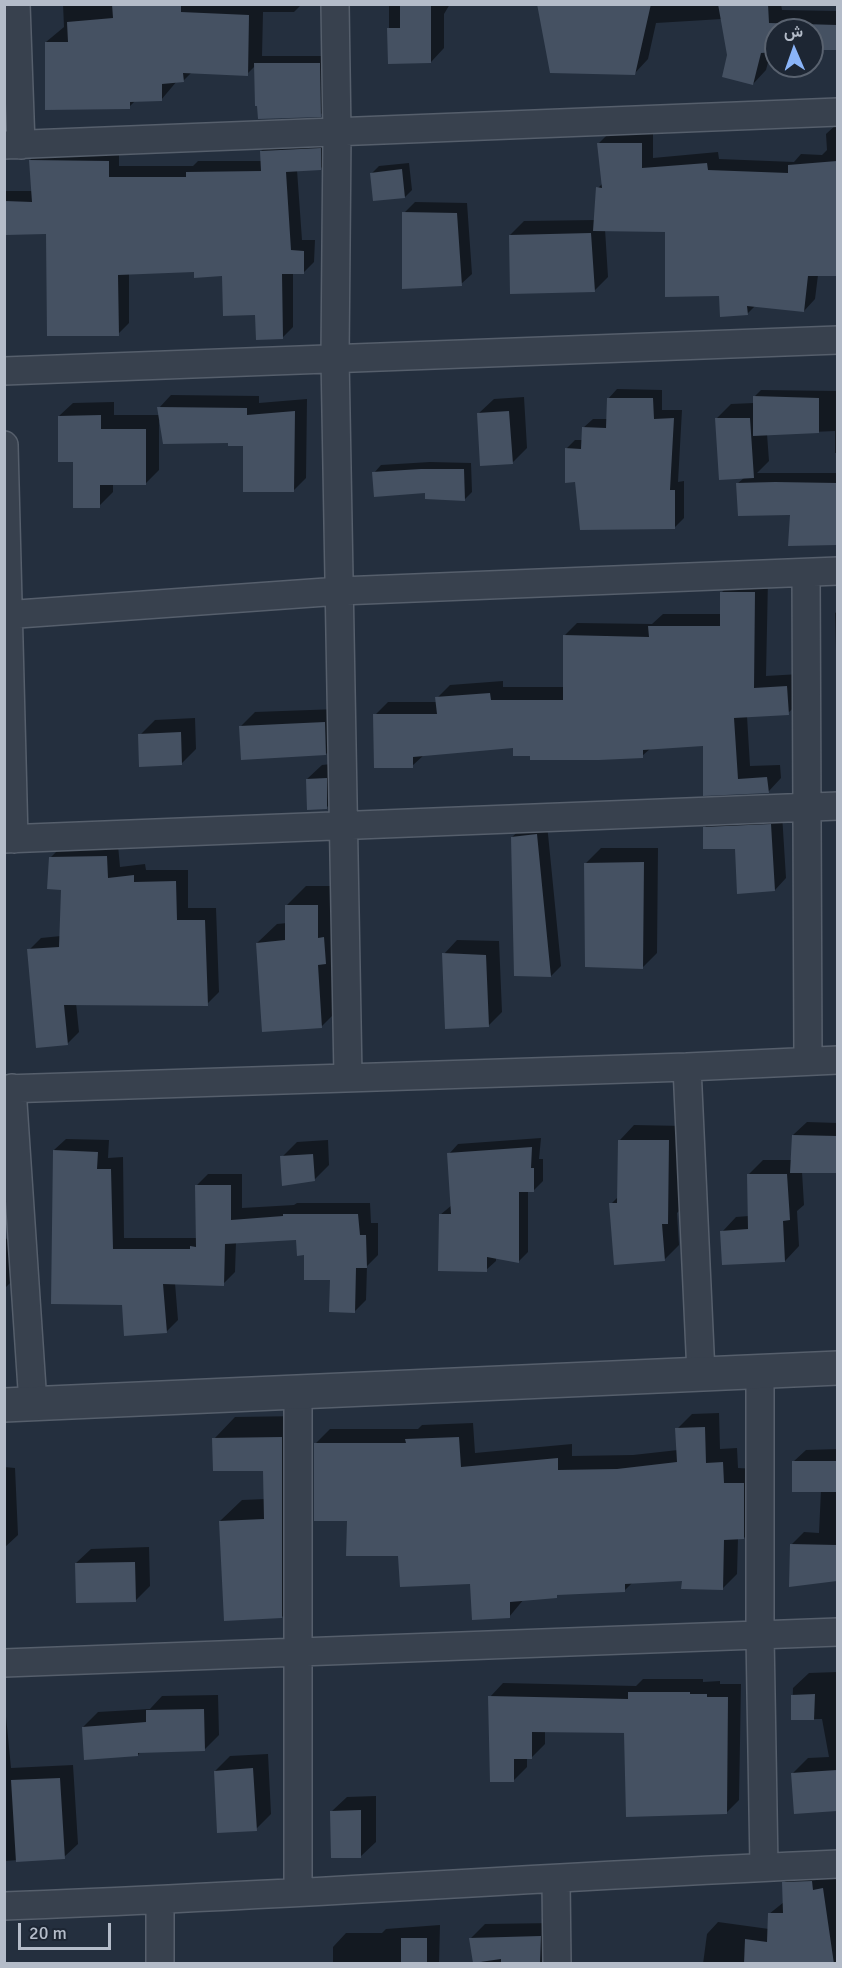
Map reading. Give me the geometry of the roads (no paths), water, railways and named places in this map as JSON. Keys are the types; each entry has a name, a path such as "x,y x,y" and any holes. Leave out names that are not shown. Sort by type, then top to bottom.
{"street":[{"path":"16,4 13,145 337,134 837,112"},
{"path":"335,4 337,134 335,357 348,1077"},
{"path":"4,371 837,340"},
{"path":"4,445 9,839 837,806"},
{"path":"7,614 340,591 837,572"},
{"path":"806,573 808,1061"},
{"path":"837,1060 687,1067 8,1088 19,1405 837,1368"},
{"path":"687,1067 701,1374"},
{"path":"760,1371 760,1635 764,1868"},
{"path":"298,1393 298,1891"},
{"path":"4,1663 837,1632"},
{"path":"4,1906 160,1900 837,1864"},
{"path":"556,1880 557,1964"},
{"path":"160,1900 160,1964"}]}
